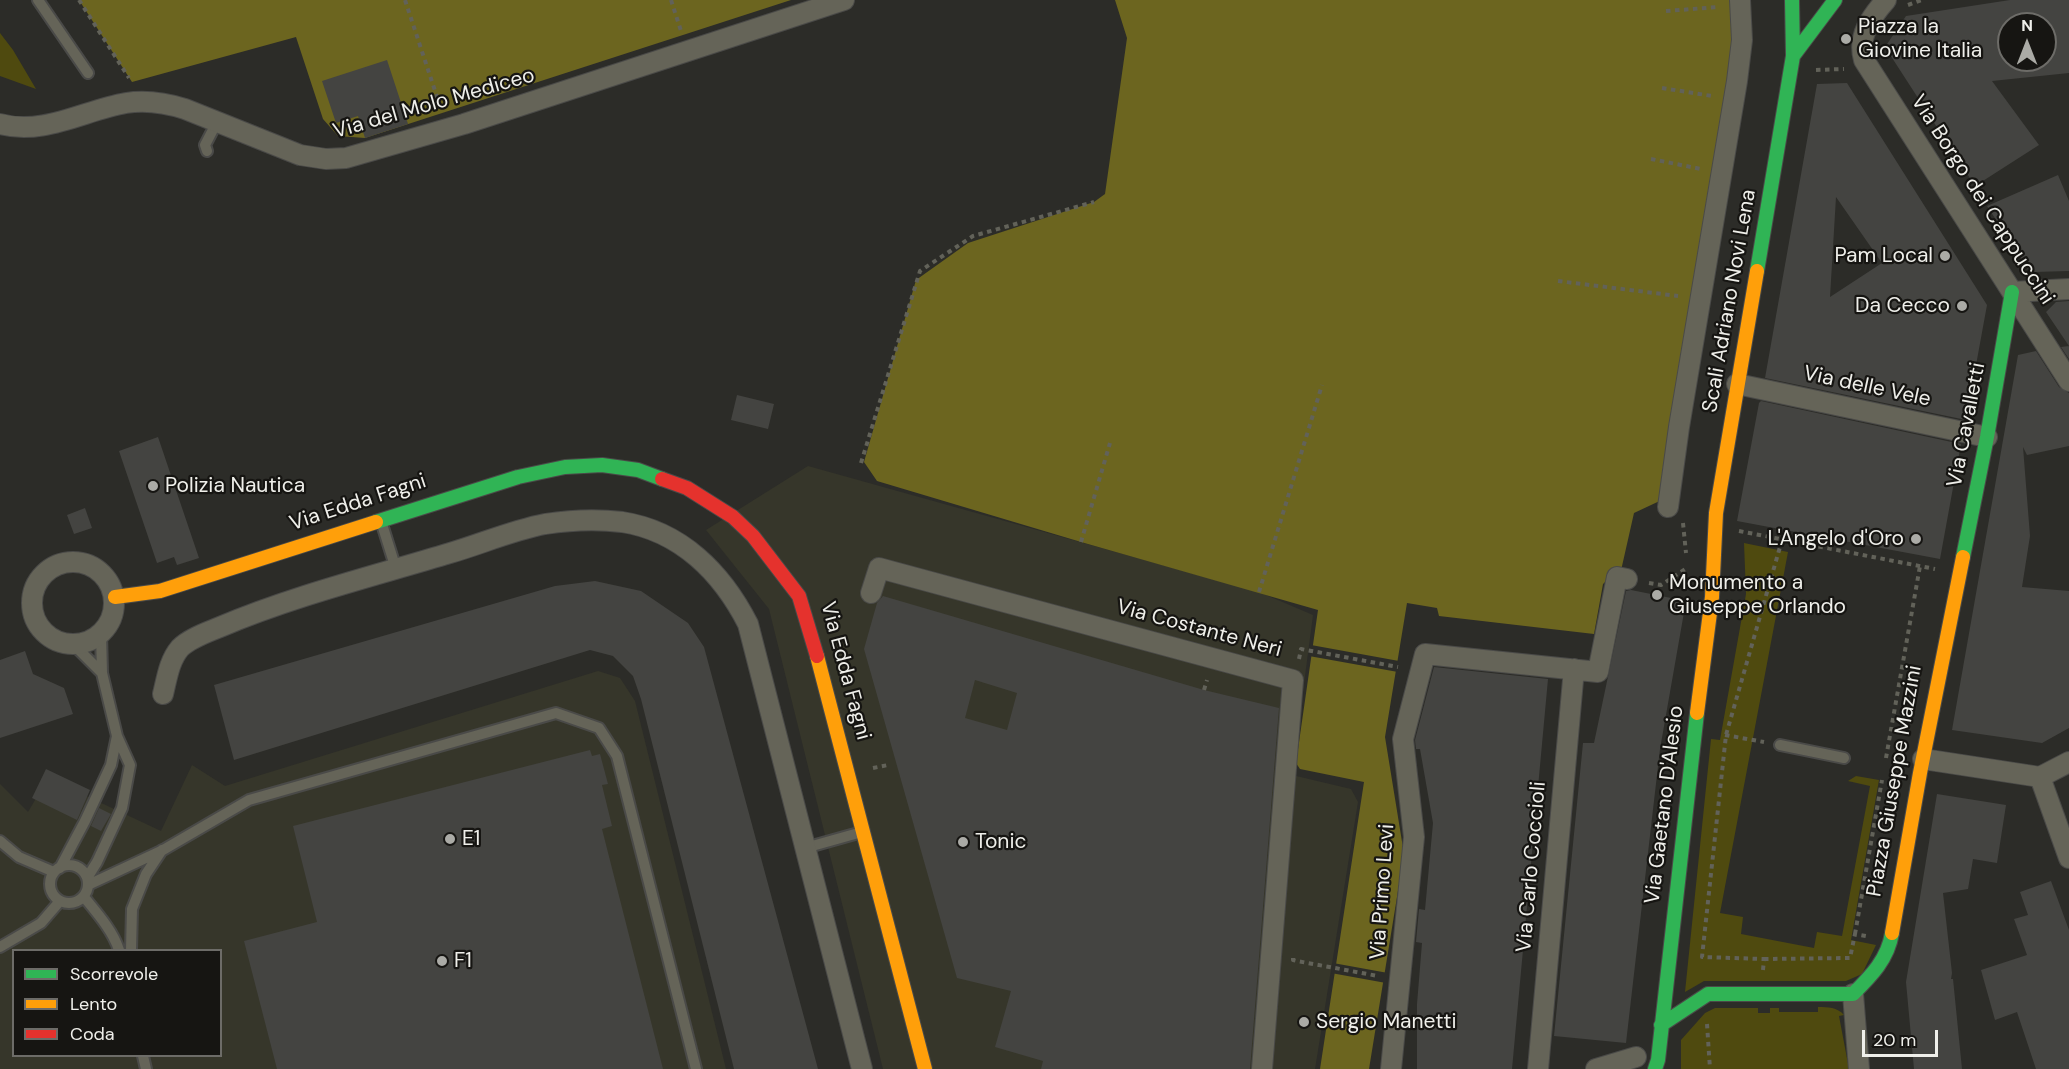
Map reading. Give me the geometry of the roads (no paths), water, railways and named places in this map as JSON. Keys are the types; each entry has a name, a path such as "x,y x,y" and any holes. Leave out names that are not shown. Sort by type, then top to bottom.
{"street":[{"name":"Via del Molo Mediceo","path":"0,124 17,127 51,124 126,103 171,105 300,155 335,160 355,157 464,124 844,0"},
{"name":"Scali Adriano Novi Lena","path":"1715,554 1716,513 1793,56 1792,0"},
{"name":"Scali Adriano Novi Lena","path":"1793,56 1835,0"},
{"name":"Via Borgo dei Cappuccini","path":"1886,0 1876,11 1863,34 1861,43 1864,60 2069,381"},
{"path":"1668,507 1679,427 1737,81 1742,40 1732,3"},
{"path":"2012,292 2069,289"},
{"name":"Via Cavalletti","path":"1961,565 1987,437 2012,292"},
{"name":"Via delle Vele","path":"1737,384 1987,437"},
{"name":"Via Edda Fagni","path":"115,597 160,591 518,477 565,466 602,465 638,470 687,488 713,503 733,517 753,536 799,596 811,632 925,1069"},
{"path":"163,694 170,664 181,647 198,637 250,614 544,525 596,520 644,527 683,546 714,572 732,594 748,624 862,1069"},
{"name":"Via Gaetano D'Alesio","path":"1658,1066 1715,554"},
{"path":"82,562 100,571 112,587 115,597 112,617 102,633 93,639 74,645 46,634 35,618 32,599 34,589 45,573 63,563 82,562"},
{"name":"Piazza Giuseppe Mazzini","path":"1853,994 1885,958 1891,940 1961,565"},
{"name":"Via Costante Neri","path":"871,593 879,568 1293,680 1262,1069"},
{"path":"1574,669 1598,672 1617,577 1627,579"},
{"name":"Via Primo Levi","path":"1391,1069 1414,837 1403,739 1425,654 1574,669"},
{"name":"Via Carlo Coccioli","path":"1538,1069 1574,669"},
{"path":"1923,759 2040,777 2069,762"},
{"path":"2040,777 2069,858"},
{"path":"1661,1025 1708,994 1853,994 1859,1069"},
{"path":"1596,1069 1636,1057"}],"lane":[{"path":"38,0 88,73"},
{"path":"207,151 205,145 217,122"},
{"path":"381,520 396,569"},
{"path":"102,633 102,673 117,735 130,765 122,807 88,881 84,897 72,903 60,901 51,891 51,878 85,821 111,765 117,735"},
{"path":"74,645 102,673"},
{"path":"88,881 163,850 249,800 556,713 599,728 616,756 696,1069"},
{"path":"1780,745 1844,758"},
{"path":"805,848 862,832"},
{"path":"0,841 19,857 57,870 72,866 78,868 88,881"},
{"path":"130,949 132,909 146,874 163,850"},
{"path":"84,897 117,943 118,949"},
{"path":"0,947 40,923 60,901"}],"place":[{"name":"Piazza la Giovine Italia","path":"1846,39"},
{"name":"Pam Local","path":"1945,256"},
{"name":"Da Cecco","path":"1962,306"},
{"name":"Polizia Nautica","path":"153,486"},
{"name":"L'Angelo d'Oro","path":"1916,539"},
{"name":"Monumento a Giuseppe Orlando","path":"1657,595"},
{"name":"E1","path":"450,839"},
{"name":"Tonic","path":"963,842"},
{"name":"F1","path":"442,961"},
{"name":"Sergio Manetti","path":"1304,1022"}]}
